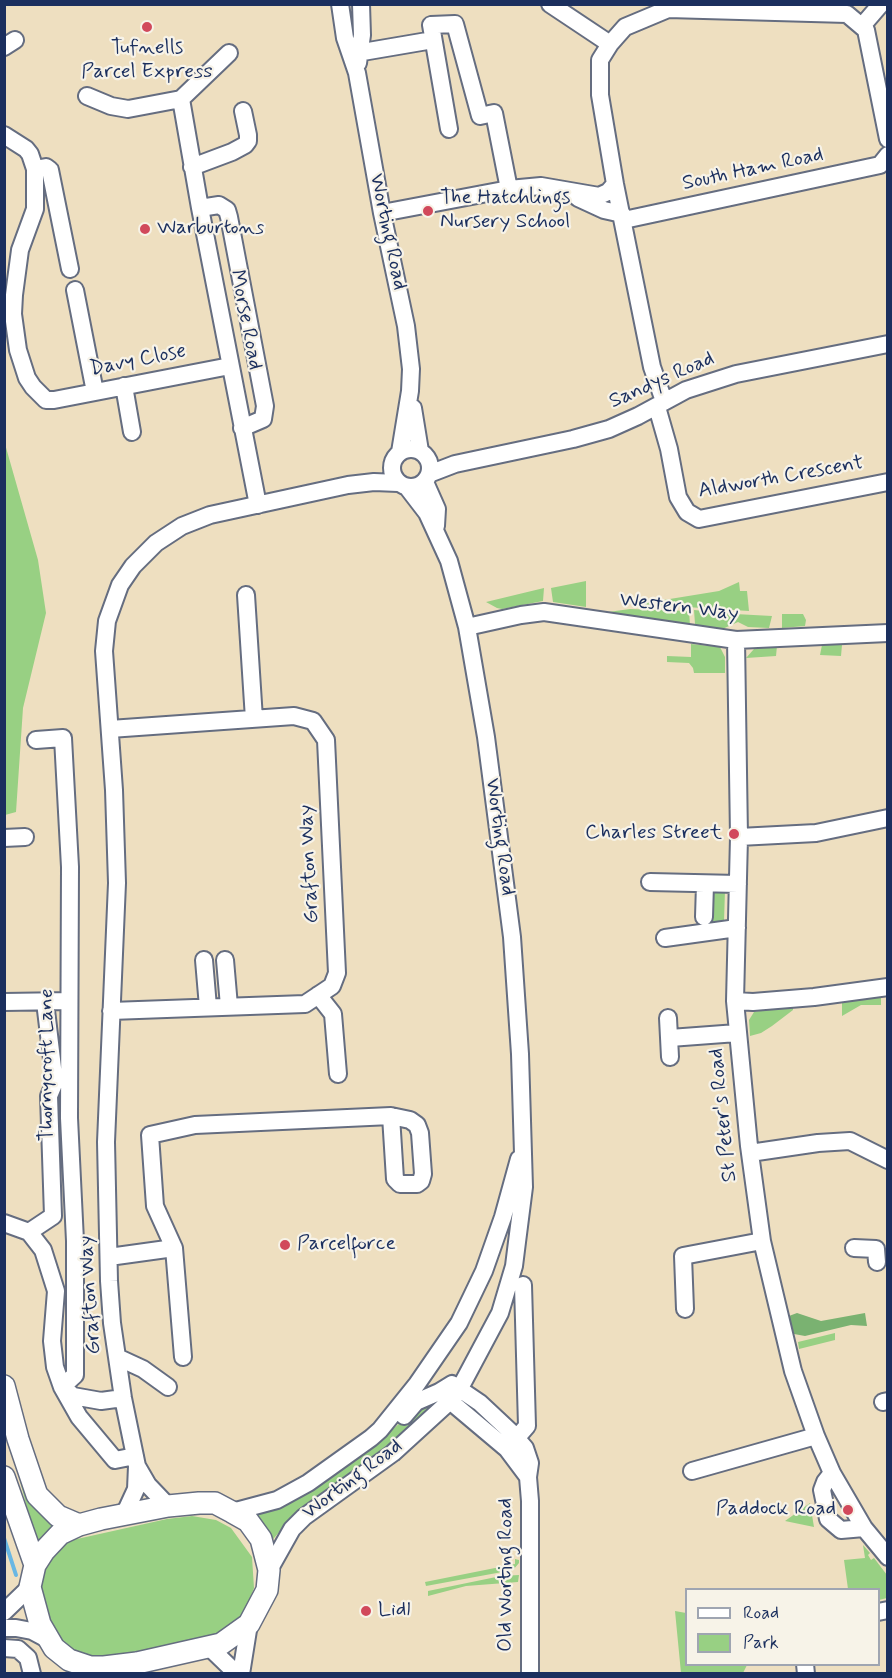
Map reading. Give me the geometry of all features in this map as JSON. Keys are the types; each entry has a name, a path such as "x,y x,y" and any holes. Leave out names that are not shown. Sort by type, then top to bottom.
{"main road":[{"path":"4,1386 18,1439 38,1495 58,1516 79,1525"},
{"path":"4,1477 35,1565"},
{"path":"215,1503 248,1521 261,1539 269,1570 267,1590 249,1624 221,1644 208,1646 172,1662 130,1668 72,1667 47,1639 34,1608 30,1587 35,1565 44,1551 60,1534 79,1525 168,1506 215,1503"}],"street":[{"name":"Worting Road","path":"340,4 345,38 356,53"},
{"name":"Worting Road","path":"361,4 362,34 356,53 357,73 382,213 406,326 411,369 410,391 396,458"},
{"path":"862,26 880,4"},
{"path":"546,5 610,44"},
{"path":"660,404 615,184 600,95 600,60 610,44 625,27 668,9 847,14 866,30 888,140"},
{"path":"449,129 431,25 461,25 480,116 494,113 509,189"},
{"path":"356,53 433,40"},
{"path":"87,96 111,106 128,109 181,103 229,53"},
{"name":"Morse Road","path":"181,103 258,505"},
{"path":"192,167 245,145 248,135 243,111"},
{"path":"4,135 26,149 35,169 46,167 50,170 70,269"},
{"name":"South Ham Road","path":"623,217 880,165 887,156"},
{"name":"Davy Close","path":"35,169 35,209 20,250 13,314 18,350 27,378 39,395 46,400 54,400 231,366"},
{"path":"382,213 509,189 541,186 599,196 608,192 615,184"},
{"path":"564,190 623,217"},
{"path":"200,208 219,205 227,210 229,216 265,406 263,419 242,428"},
{"path":"75,290 95,392"},
{"name":"Sandys Road","path":"425,466 455,464 609,429 686,390 736,374 888,344"},
{"path":"123,386 132,432"},
{"name":"Worting Road","path":"410,391 425,466 437,509 436,533"},
{"name":"Aldworth Crescent","path":"660,404 678,497 687,512 699,519 888,482"},
{"path":"413,449 425,466 417,486 403,485 392,471 396,458 413,449"},
{"name":"Grafton Way","path":"348,485 396,458"},
{"name":"Grafton Way","path":"124,1515 136,1489 136,1461 123,1398 112,1323 109,1257 106,1142 117,883 114,790 104,651 107,621 120,585 132,566 156,543 182,526 210,515 348,485 374,482 403,485"},
{"name":"Worting Road","path":"269,1570 292,1528 314,1508 362,1484 374,1465 393,1453 452,1392 496,1320 514,1266 524,1186 520,1054 512,937 486,736 467,627 449,561 427,513 403,485"},
{"path":"246,595 254,719"},
{"name":"Western Way","path":"467,627 544,612 736,640 888,633"},
{"name":"St Peter's Road","path":"736,640 739,837 735,1001 750,1153 762,1241 785,1342 816,1436 832,1473 864,1528 888,1557"},
{"name":"Grafton Way","path":"110,729 294,716 313,722 327,740 337,973 332,986 305,1004 111,1011"},
{"name":"Thornycroft Lane","path":"36,740 63,738 70,867 69,1118 75,1241 75,1375 62,1387"},
{"path":"739,837 816,833 888,818"},
{"path":"4,838 25,837"},
{"path":"650,882 738,884"},
{"path":"704,917 705,884"},
{"path":"665,938 737,928"},
{"path":"204,960 208,1006"},
{"path":"225,960 229,1006"},
{"path":"735,1001 753,1002 814,997 888,987"},
{"path":"318,994 333,1014 338,1074"},
{"path":"4,1002 69,1001"},
{"path":"29,1232 53,1216 49,1096 54,1084 54,1076 45,1002"},
{"path":"669,1018 670,1057"},
{"path":"670,1038 737,1033"},
{"path":"183,1357 174,1248 155,1206 150,1135 195,1125 391,1116"},
{"path":"750,1153 849,1140 888,1160"},
{"name":"Worting Road","path":"381,1430 417,1384 459,1323 484,1271 503,1217 522,1148"},
{"path":"4,1223 29,1232 43,1250 56,1291 52,1341 55,1367 62,1387 79,1417 115,1460 136,1461"},
{"path":"685,1309 683,1256 762,1241"},
{"path":"109,1257 174,1248"},
{"path":"854,1248 880,1251"},
{"path":"512,1444 527,1426 523,1285"},
{"path":"437,1356 452,1392"},
{"path":"117,1357 143,1369 168,1387"},
{"path":"62,1387 73,1396 110,1401 123,1398"},
{"name":"Worting Road","path":"232,1512 277,1500 308,1483 381,1430 396,1424 416,1402 452,1392"},
{"name":"Old Worting Road","path":"452,1392 480,1403 512,1444 528,1477 530,1674"},
{"path":"692,1471 816,1436"},
{"name":"Grafton Way","path":"136,1461 148,1485 168,1506"},
{"path":"832,1473 822,1490 828,1519 841,1530 864,1528"},
{"path":"4,1612 30,1587"},
{"path":"239,1674 249,1624"},
{"path":"4,1628 32,1631 47,1639"},
{"path":"208,1646 239,1674"},
{"path":"4,1648 18,1649 28,1658 32,1674"}],"green space":[{"path":"5,444 38,560 46,613 23,708 16,812 5,815"},
{"path":"586,581 586,607 553,602 551,588"},
{"path":"739,582 740,591 747,591 749,611 639,604 719,591"},
{"path":"544,588 543,601 502,609 486,602"},
{"path":"630,609 689,611 690,625 601,613"},
{"path":"694,610 772,616 769,628 748,627 738,622 718,631 697,627"},
{"path":"782,614 803,614 806,620 805,626 782,628"},
{"path":"691,644 720,647 725,657 725,673 694,673 689,663 667,662 667,656 691,657"},
{"path":"822,645 842,645 841,656 820,655"},
{"path":"777,646 776,656 746,658 754,649"},
{"path":"716,890 725,890 724,922 711,922 711,898"},
{"path":"881,994 881,1005 861,1005 842,1016 842,1000"},
{"path":"793,1005 793,1010 772,1026 761,1033 750,1036 749,1020 754,1012"},
{"path":"797,1313 821,1321 865,1313 867,1326 851,1325 805,1336 794,1334 789,1316"},
{"path":"835,1333 835,1340 799,1349 798,1342"},
{"path":"433,1401 436,1405 386,1452 300,1508 268,1545 253,1513 392,1430 409,1415"},
{"path":"5,1424 55,1524 38,1542 26,1504"},
{"path":"810,1503 814,1527 785,1521"},
{"path":"192,1516 216,1520 231,1528 252,1557 254,1588 246,1609 234,1625 223,1633 99,1661 78,1656 53,1639 37,1591 41,1575 50,1558 68,1541 167,1519"},
{"path":"863,1545 870,1553 868,1555 871,1560 874,1558 887,1575 887,1598 880,1600 880,1588 848,1588 844,1560 865,1558"},
{"path":"515,1559 519,1560 519,1563 513,1570 426,1586 425,1582 515,1564"},
{"path":"519,1575 518,1582 466,1586 428,1596 428,1591 501,1576"},
{"path":"675,1611 685,1613 685,1666 746,1666 743,1673 681,1673"}],"waterway":[{"path":"4,1538 16,1575"}],"place":[{"name":"Tufnells Parcel Express","path":"147,27"},
{"name":"The Hatchlings Nursery School","path":"428,211"},
{"name":"Warburtons","path":"145,229"},
{"name":"Charles Street","path":"734,834"},
{"name":"Parcelforce","path":"285,1245"},
{"name":"Paddock Road","path":"848,1510"},
{"name":"Lidl","path":"366,1611"}]}
